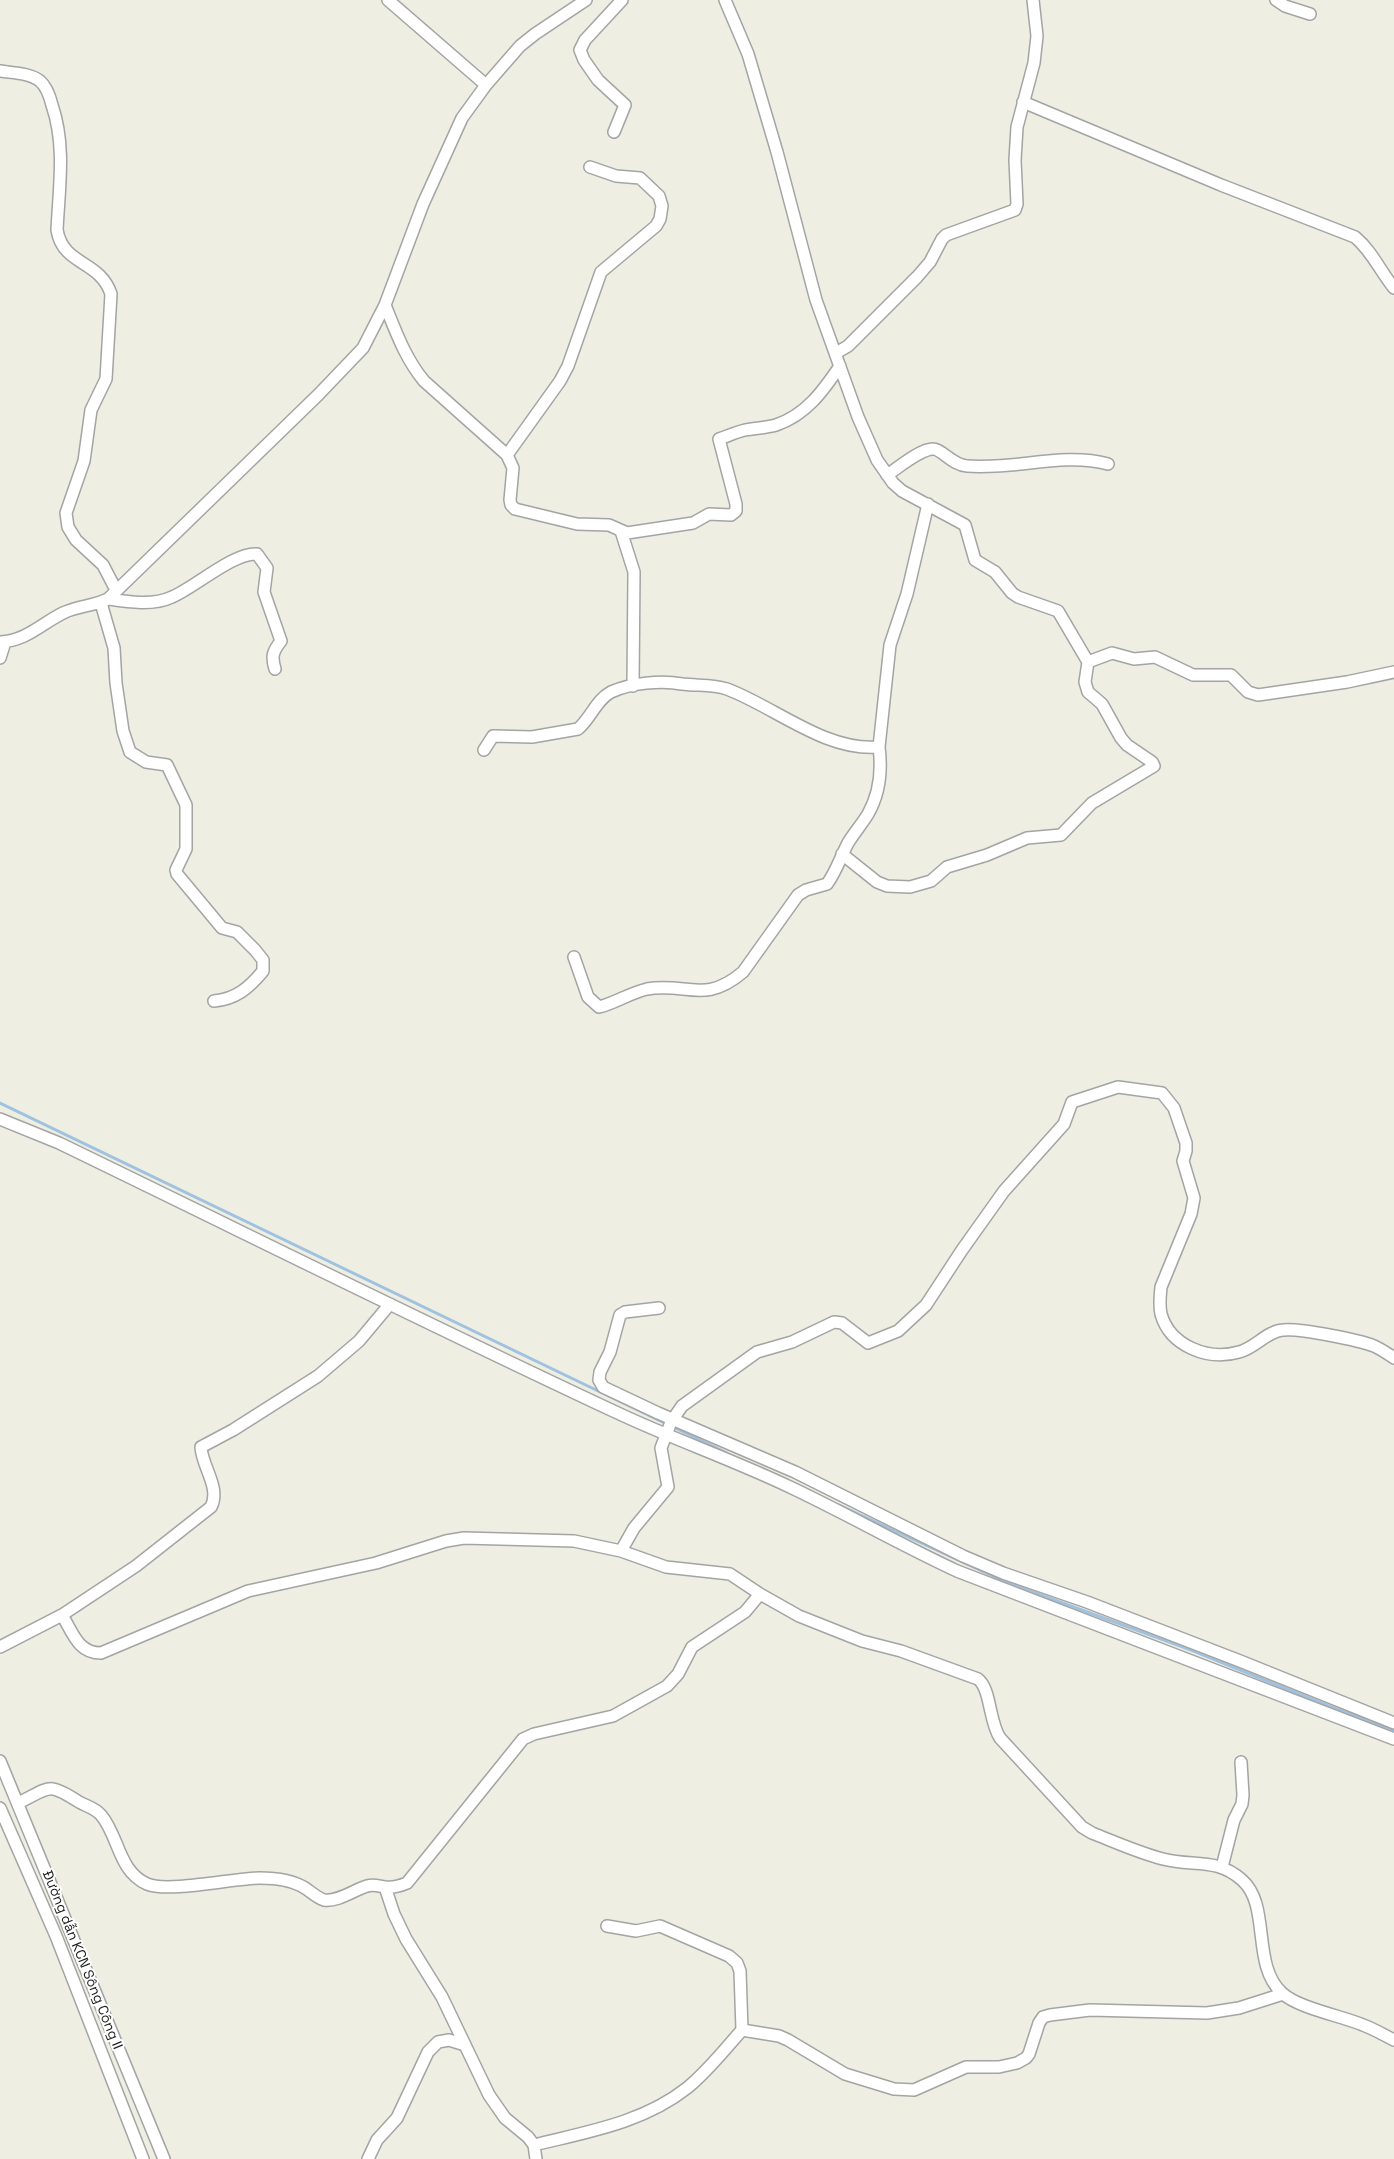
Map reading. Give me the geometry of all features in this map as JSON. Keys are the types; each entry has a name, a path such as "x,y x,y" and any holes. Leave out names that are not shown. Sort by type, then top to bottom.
{"street":[{"path":"388,0 486,85"},
{"path":"0,658 2,642 28,636 62,614 108,597 318,395 363,348 385,305 423,204 468,109 486,85 527,39 586,0"},
{"path":"614,132 625,105 598,80 584,60 580,50 585,40 622,0"},
{"path":"725,0 744,42 777,152 813,290 858,417 877,460 887,475 902,491 965,525 975,560 995,572 1012,593 1058,612 1088,662 1085,682 1088,692 1102,704 1127,745 1152,762 1154,766 1098,798 1061,835 1027,838 987,855 947,867 924,884 898,887 877,882 842,854"},
{"path":"836,353 848,346 916,277 946,235 1016,210 1015,151 1017,127 1034,63 1037,36 1033,0"},
{"path":"1276,0 1286,6 1310,14"},
{"path":"0,71 34,77 42,82 48,92 59,125 62,148 58,241 64,251 101,275 108,283 112,294 106,379 91,410 84,461 66,513 68,527 76,540 103,565 114,648 116,683 123,731 130,752 146,762 167,765 186,805 186,849 176,870 177,874 222,928 237,932 263,960 263,971 244,991 227,1000 214,1001"},
{"path":"1023,102 1221,185 1355,237 1367,248 1382,273 1394,288"},
{"path":"506,455 568,366 601,272 656,226 660,219 662,206 659,196 640,178 616,176 590,167"},
{"path":"385,305 412,368 506,455 514,474 510,500 511,506 515,509 577,524 609,525 621,531 634,532 692,523 709,514 731,515 736,511 736,504 719,439 742,431 769,427 784,422 814,402 840,366"},
{"path":"887,475 915,457 932,449 953,463 964,466 994,468 1074,460 1096,461 1108,464"},
{"path":"574,957 588,997 599,1007 647,989 666,988 703,992 718,989 732,982 742,972 802,892 827,884 850,840 869,813 876,796 880,780 881,762 879,746 890,645 907,594 928,504"},
{"path":"621,531 634,572 632,686"},
{"path":"108,597 138,602 160,601 172,598 233,561 257,554 267,568 264,592 281,641 273,651 272,659 275,669"},
{"path":"1088,662 1112,654 1134,659 1159,657 1193,675 1231,675 1248,692 1258,695 1347,682 1394,672"},
{"path":"484,750 493,736 532,737 556,731 578,729 605,696 632,686 674,682 723,688 832,740 862,748 879,746"},
{"path":"621,1551 634,1528 668,1487 661,1448 670,1426 687,1400 757,1352 792,1342 834,1322 842,1323 868,1343 898,1331 931,1299 962,1250 1004,1191 1064,1124 1072,1102 1112,1089 1126,1088 1159,1091 1174,1108 1187,1147 1182,1161 1194,1198 1191,1214 1161,1287 1160,1301 1161,1314 1167,1327 1176,1338 1189,1347 1203,1353 1220,1354 1238,1352 1249,1348 1276,1331 1290,1330 1375,1346 1394,1358"},
{"path":"0,1118 59,1143 466,1342 670,1426 803,1476 963,1556 1394,1723"},
{"path":"0,1647 62,1615 136,1566 211,1506 215,1498 214,1491 202,1456 201,1447 233,1430 318,1376 360,1342 390,1304"},
{"path":"659,1308 624,1312 620,1315 610,1352 600,1372 599,1380 603,1387 658,1413 670,1426 720,1455 793,1488 905,1547 957,1571 1394,1740"},
{"path":"62,1615 81,1647 90,1653 101,1653 248,1590 376,1563 446,1541 464,1538 574,1541 621,1551 666,1567 730,1574 790,1612 862,1641 901,1651 978,1679 984,1687 994,1726 1000,1738 1086,1830 1163,1859 1208,1863 1222,1867 1243,1881 1252,1892 1256,1906 1266,1967 1273,1983 1283,1994 1296,2001 1364,2025 1394,2040"},
{"path":"18,1804 49,1788 55,1788 66,1792 79,1802 94,1809 104,1820 118,1852 128,1868 142,1881 151,1885 177,1886 260,1878 297,1884 323,1900 334,1899 376,1884 385,1887 398,1887 407,1883 523,1739 534,1734 613,1716 667,1686 678,1674 692,1647 745,1612 760,1594"},
{"path":"1112,1632 1122,1616"},
{"name":"Đường dẫn KCN Sông Công II","path":"0,1761 164,2159"},
{"path":"1222,1867 1234,1820 1242,1804 1241,1762"},
{"name":"Đường dẫn KCN Sông Công II","path":"0,1808 4,1828 56,1936 143,2159"},
{"path":"385,1887 398,1923 442,1997 489,2095 504,2118 528,2137 534,2145 536,2159"},
{"path":"534,2145 618,2124 664,2103 688,2088 742,2030 740,1972 737,1962 729,1956 660,1926 652,1926 636,1931 607,1926"},
{"path":"742,2030 779,2036 845,2074 894,2089 914,2090 966,2067 999,2067 1017,2063 1029,2054 1039,2023 1043,2017 1050,2015 1095,2010 1207,2013 1239,2008 1283,1994"},
{"path":"368,2159 377,2140 396,2118 428,2052 438,2042 449,2040 465,2045"}],"waterway":[{"path":"0,1103 727,1453"},
{"path":"839,1505 1008,1583 1191,1650 1331,1707 1394,1730"}]}
